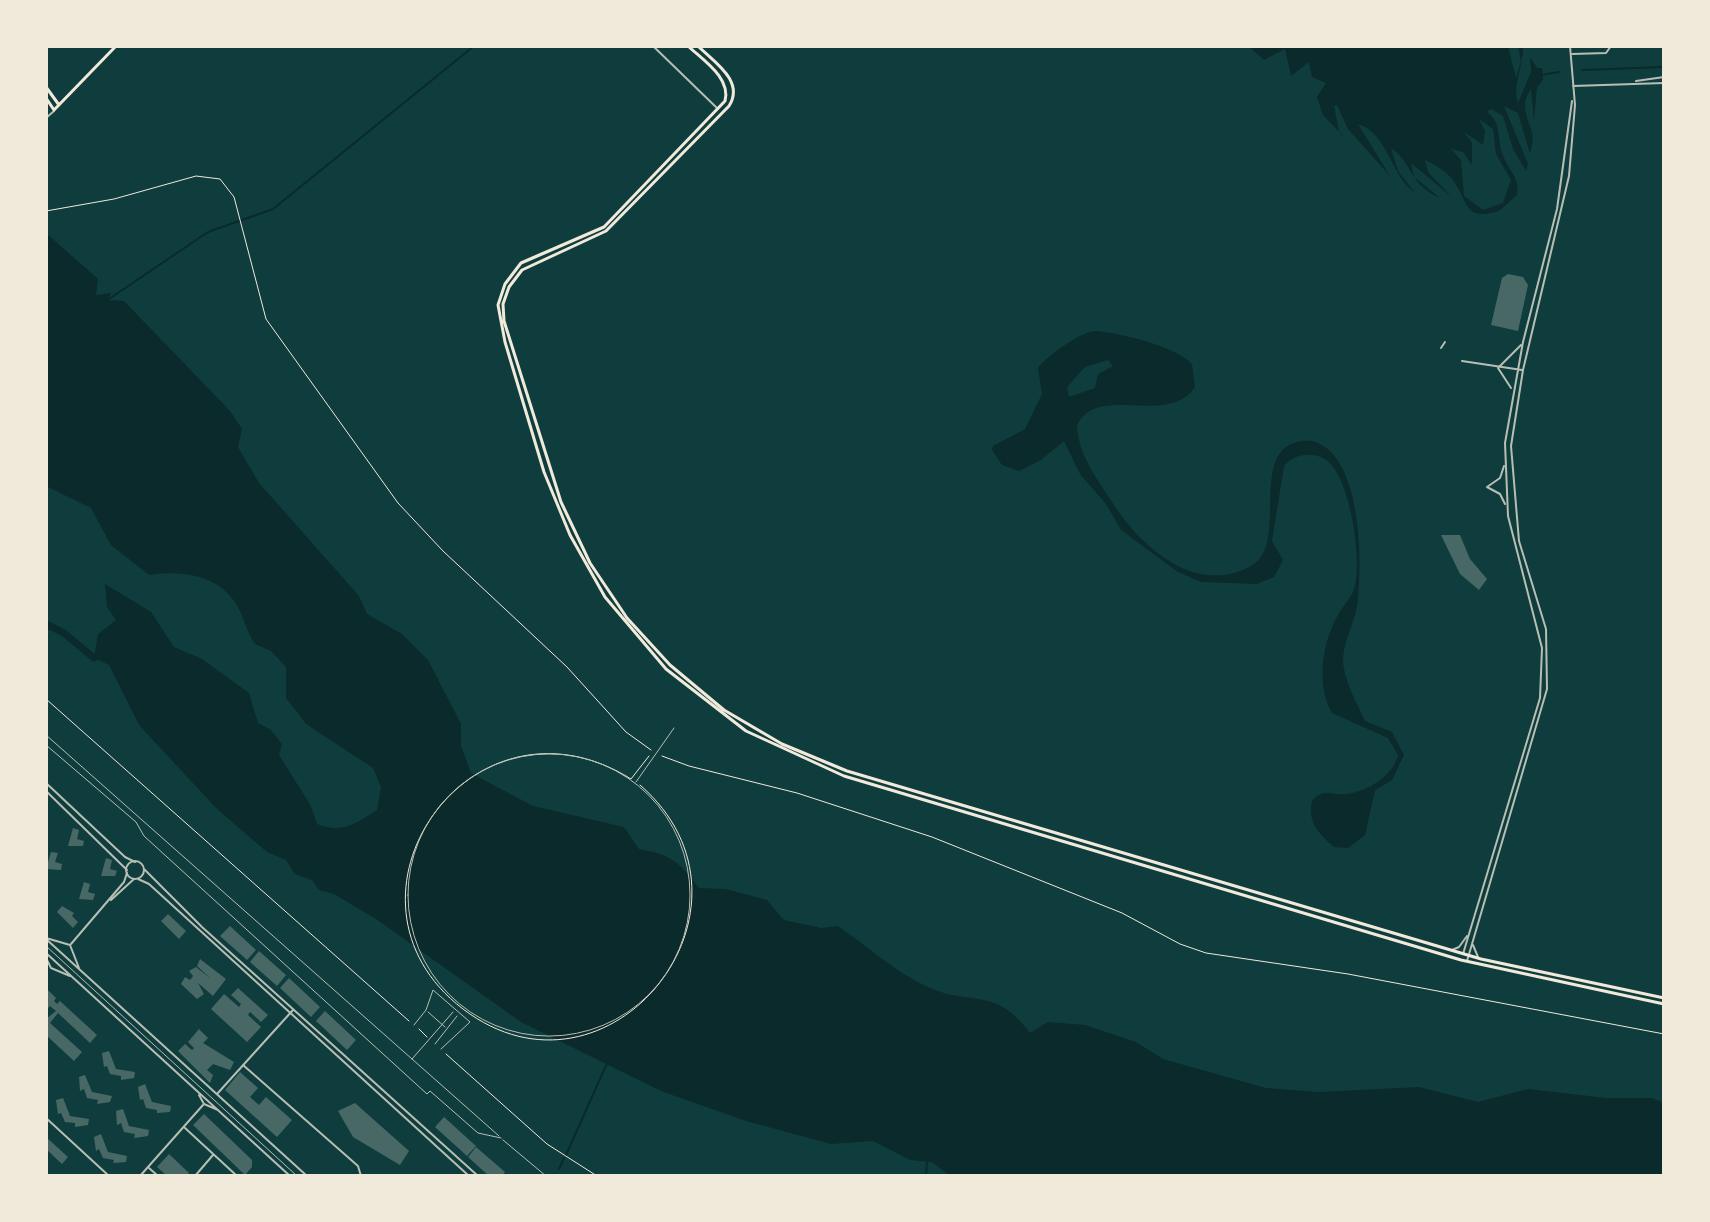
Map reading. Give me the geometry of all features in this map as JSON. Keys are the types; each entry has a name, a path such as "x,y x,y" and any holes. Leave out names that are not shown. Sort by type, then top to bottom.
{"main road":[{"path":"46,98 54,110 116,46"},
{"path":"688,46 725,85 725,101 604,227 532,257 509,276 498,305 556,505 605,597 668,670 746,731 810,763 868,784 1467,962 1664,1004"},
{"path":"502,322 503,304 515,278 534,263 606,231 729,106 735,92 731,80 698,46"},
{"path":"46,87 59,105"},
{"path":"507,342 561,502 590,563 645,640 693,686 749,726 813,758 882,782 1466,955 1664,998"}],"street":[{"path":"653,46 718,109"},
{"path":"1461,960 1472,940 1543,714 1549,668 1546,629 1525,565 1514,510 1511,446 1523,370 1569,176 1573,100 1570,46"},
{"path":"1570,54 1606,53 1611,46"},
{"path":"1635,82 1638,79 1664,77"},
{"path":"1572,86 1664,83"},
{"path":"1467,962 1468,935 1537,711 1542,681 1540,638 1516,556 1508,508 1506,460 1512,393 1557,209 1569,105 1573,100"},
{"path":"46,118 54,110"},
{"path":"1441,348 1445,342"},
{"path":"1498,368 1513,357 1523,342"},
{"path":"1462,361 1523,370"},
{"path":"1498,368 1511,385 1512,393"},
{"path":"1506,460 1500,478 1487,487 1500,494 1508,508"},
{"path":"635,784 674,728"},
{"path":"46,735 546,1176"},
{"path":"46,745 136,822 144,836 222,909 427,1094 430,1091 478,1133 501,1138"},
{"path":"527,756 581,758 612,770 635,784 671,827 682,853 688,881 683,937 660,981 641,1001 618,1018 593,1029 565,1035 537,1035 509,1030 460,1004 425,962 409,909 412,861 422,835 439,807 476,775 527,756"},
{"path":"46,783 478,1176"},
{"path":"46,791 121,861 127,871 149,884 469,1176"},
{"path":"70,945 107,904 135,862"},
{"path":"107,904 144,869"},
{"path":"1451,950 1459,947 1468,935"},
{"path":"46,939 70,945"},
{"path":"46,939 307,1176"},
{"path":"1472,940 1473,951 1481,959"},
{"path":"70,945 82,972"},
{"path":"46,946 297,1176"},
{"path":"46,953 290,1176"},
{"path":"46,958 51,968 75,979"},
{"path":"46,974 51,968"},
{"path":"414,1025 426,1010 433,990 470,1022 441,1049"},
{"path":"412,1059 460,1004"},
{"path":"217,1094 293,1010"},
{"path":"426,1010 447,1029"},
{"path":"435,1044 459,1014"},
{"path":"440,1038 446,1042"},
{"path":"243,1065 358,1166 361,1176"},
{"path":"197,1090 204,1104 221,1112"},
{"path":"140,1176 204,1104"},
{"path":"46,1118 109,1176"},
{"path":"184,1127 237,1176"},
{"path":"195,1176 214,1154"},
{"path":"148,1167 158,1176"}],"path":[{"path":"46,211 114,199 196,176 220,179 235,199 254,261 256,292 266,319 398,503 443,551 567,667 626,732 648,749 675,763 797,793 932,837 1122,913 1180,944 1206,953 1348,974 1664,1034"},
{"path":"46,699 435,1044"},
{"path":"631,779 658,746"},
{"path":"526,754 581,756 631,779 670,820 689,871 691,904 687,931 664,980 624,1017 574,1036 519,1035 488,1025 465,1011 446,994 426,967 409,919 407,891 410,863 419,837 433,812 470,777 494,763 526,754"},
{"path":"441,1049 547,1144 597,1176"}],"water":[{"path":"1248,46 1508,46 1516,78 1521,61 1518,46 1523,46 1522,60 1516,90 1518,103 1531,72 1530,57 1537,68 1542,68 1543,80 1537,87 1534,121 1531,89 1526,100 1533,135 1530,154 1518,113 1504,106 1528,164 1526,171 1513,149 1503,116 1491,109 1487,112 1497,126 1502,153 1517,184 1517,195 1499,211 1478,214 1468,207 1443,171 1425,160 1428,172 1452,197 1411,163 1414,177 1404,160 1391,148 1398,171 1415,193 1400,176 1383,145 1368,129 1358,124 1390,176 1348,129 1337,105 1334,106 1339,131 1348,141 1323,115 1317,97 1326,83 1312,77 1309,62 1291,76 1285,49 1264,60","holes":["1479,119 1493,129 1496,154 1511,180 1503,203 1483,210 1464,196 1461,160 1451,149 1463,152 1472,165 1472,143 1464,132 1483,145 1485,131"]},
{"path":"1414,177 1440,198 1429,192"},
{"path":"46,233 98,279 96,295 111,293 108,300 124,301 231,412 242,429 238,447 259,483 359,596 367,614 402,634 428,660 461,724 461,746 471,773 533,806 624,827 639,849 674,861 699,888 726,889 767,900 784,920 821,928 838,926 914,980 956,996 993,1002 1017,1018 1030,1033 1048,1022 1085,1025 1136,1042 1163,1059 1266,1088 1319,1092 1419,1087 1478,1102 1528,1089 1606,1098 1652,1098 1664,1103 1664,1176 950,1176 932,1162 910,1160 873,1141 831,1144 746,1121 661,1091 521,1022 376,919 334,894 319,890 312,880 295,874 286,860 267,852 217,809 139,725 109,665 94,658 98,634 116,620 107,607 105,584 151,612 174,647 202,659 249,693 258,723 271,730 282,744 279,755 311,806 317,824 341,828 377,810 381,787 373,768 306,724 286,698 286,667 271,651 255,644 232,598 212,582 200,577 175,573 149,575 111,545 91,508 46,486"},
{"path":"1094,331 1132,337 1174,352 1192,364 1195,387 1183,399 1150,406 1100,407 1086,413 1077,426 1085,457 1112,502 1138,535 1171,562 1190,571 1210,575 1230,574 1251,566 1262,555 1268,539 1272,479 1276,461 1285,448 1301,441 1312,441 1329,450 1340,463 1353,500 1360,564 1357,608 1344,651 1345,675 1365,721 1392,732 1404,755 1392,780 1375,790 1365,835 1348,848 1334,847 1319,832 1311,815 1312,801 1320,794 1348,794 1372,785 1386,776 1398,755 1388,738 1332,713 1324,690 1323,665 1328,639 1339,613 1354,590 1357,573 1352,517 1340,480 1332,466 1318,456 1297,457 1284,466 1272,541 1283,560 1274,577 1257,584 1201,582 1178,572 1121,530 1106,504 1080,474 1064,441 1041,460 1019,471 1002,465 992,450 993,446 1025,429 1042,394 1038,368 1064,346","holes":["1108,360 1113,366 1098,374 1095,388 1069,397 1067,387 1085,367"]}],"building":[{"path":"1508,274 1523,277 1528,285 1518,331 1491,325 1502,278"},
{"path":"1441,535 1460,535 1470,559 1487,579 1479,590 1460,574"},
{"path":"73,828 79,830 77,839 84,841 83,846 68,846"},
{"path":"51,852 58,853 55,862 62,864 61,870 46,869"},
{"path":"106,858 112,860 110,869 117,871 115,876 101,876"},
{"path":"84,882 90,884 88,892 95,894 93,900 79,899"},
{"path":"62,906 74,913 72,916 78,922 73,928 57,912"},
{"path":"168,914 186,931 179,939 161,921"},
{"path":"230,926 256,950 247,960 220,936"},
{"path":"259,951 286,975 277,986 250,962"},
{"path":"200,959 226,979 213,996 198,983 204,994 197,999 181,984 185,977 190,980 193,976 189,971 196,967 211,979 197,966"},
{"path":"289,978 320,1007 311,1017 280,988"},
{"path":"46,988 56,998 54,1001 57,1004 60,1001 97,1035 90,1043 58,1013 50,1023 82,1052 74,1061 46,1035 46,1019 56,1011 50,1006 46,1010"},
{"path":"238,988 268,1015 261,1022 250,1012 248,1015 261,1027 247,1042 211,1009 224,994 239,1007 241,1004 231,995"},
{"path":"325,1011 356,1040 347,1050 316,1021"},
{"path":"199,1029 208,1038 203,1043 234,1062 230,1070 213,1064 207,1070 213,1075 210,1083 178,1051 185,1044 192,1050 194,1048 188,1042"},
{"path":"109,1051 116,1069 135,1072 134,1078 121,1080 121,1076 110,1074 107,1066 104,1067 102,1053"},
{"path":"240,1072 258,1088 250,1097 259,1105 266,1097 292,1120 277,1137 225,1090"},
{"path":"85,1075 92,1092 112,1096 110,1102 97,1104 98,1100 87,1098 84,1089 80,1091 79,1077"},
{"path":"145,1084 152,1102 171,1106 170,1112 157,1113 157,1110 146,1108 143,1099 140,1100 138,1087"},
{"path":"63,1098 70,1116 89,1119 88,1125 75,1127 75,1123 65,1122 61,1113 58,1114 56,1100"},
{"path":"355,1103 409,1151 400,1165 353,1137 338,1111"},
{"path":"123,1109 129,1126 149,1130 148,1136 134,1138 135,1134 124,1132 121,1123 117,1125 116,1111"},
{"path":"204,1114 252,1160 252,1167 245,1175 193,1125"},
{"path":"444,1117 476,1146 467,1156 435,1127"},
{"path":"101,1134 108,1152 127,1156 126,1162 113,1163 114,1160 103,1158 99,1149 96,1151 94,1137"},
{"path":"46,1137 68,1157 62,1164 46,1149"},
{"path":"476,1147 505,1172 502,1176 489,1176 468,1157"},
{"path":"169,1154 189,1173 187,1176 167,1176 157,1167"}],"waterway":[{"path":"106,301 208,232 273,209 474,46"},
{"path":"1582,70 1664,67"},
{"path":"1541,75 1559,72"},
{"path":"46,624 64,633 94,658"},
{"path":"46,632 50,626"},
{"path":"566,1155 608,1061"},
{"path":"559,1169 564,1158"},
{"path":"926,1176 927,1161"}]}
